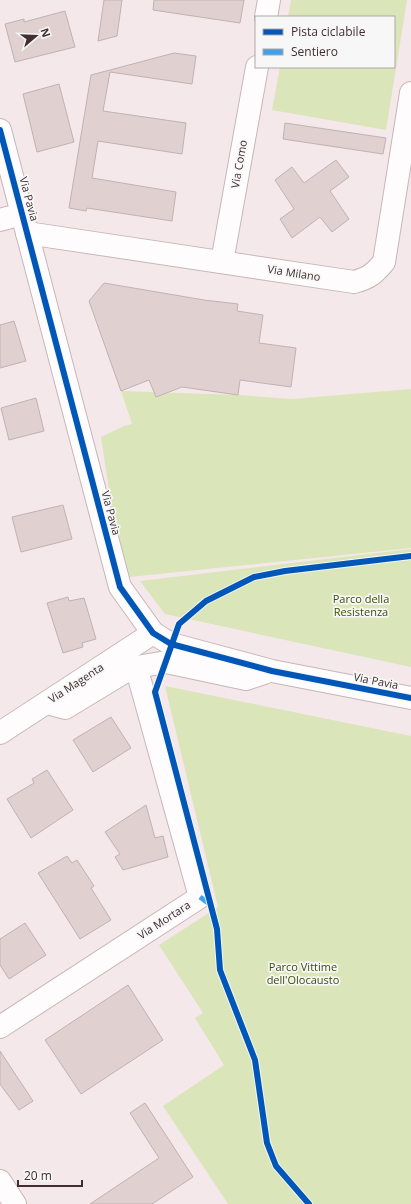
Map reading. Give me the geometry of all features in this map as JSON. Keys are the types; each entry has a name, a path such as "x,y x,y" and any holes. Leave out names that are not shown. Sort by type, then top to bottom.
{"street":[{"path":"266,16 269,0"},
{"name":"Via Como","path":"222,262 257,68"},
{"name":"Via Milano","path":"25,223 222,262 354,282 365,279 375,273 384,262 411,93"},
{"name":"Via Pavia","path":"0,130 120,587 153,633 171,644 272,670 411,698"},
{"path":"0,220 25,223"},
{"name":"Via Magenta","path":"0,733 153,633"},
{"path":"47,703 65,708 131,668 166,662 246,679 272,670"},
{"name":"Via Mortara","path":"0,1027 200,897 140,681"},
{"path":"0,1180 16,1204"}],"green space":[{"path":"291,0 407,0 386,130 272,110 280,68 395,68 395,16 288,16"},
{"path":"411,389 411,548 129,577 112,510 101,437 124,426 132,424 121,391 238,395 292,399"},
{"name":"Parco della Resistenza","path":"411,549 411,667 165,614 140,581"},
{"name":"Parco Vittime dell'Olocausto","path":"165,686 411,736 411,1204 228,1204 163,1106 224,1065 195,1018 203,1013 159,945 218,907"}],"building":[{"path":"104,0 122,0 117,36 98,41"},
{"path":"154,0 244,0 240,23 153,10"},
{"path":"65,11 75,47 15,62 5,24 24,19 24,22"},
{"path":"174,53 196,56 192,84 110,72 103,111 186,123 182,154 98,141 92,178 176,192 172,221 87,208 86,211 69,208 91,75"},
{"path":"59,84 74,142 37,152 23,94"},
{"path":"285,123 386,138 383,154 283,139"},
{"path":"336,160 349,177 330,191 349,219 332,232 320,217 292,238 280,219 294,209 275,180 292,167 304,183"},
{"path":"104,283 204,300 238,304 237,311 263,315 259,343 296,348 291,387 240,380 238,395 182,387 156,397 149,380 121,391 89,301"},
{"path":"14,321 26,361 0,368 0,325"},
{"path":"36,398 44,431 9,440 1,408"},
{"path":"63,505 72,539 21,552 12,517"},
{"path":"68,597 69,601 84,598 96,639 82,643 83,647 63,653 47,603"},
{"path":"111,717 131,748 93,772 73,740"},
{"path":"47,770 73,810 31,838 7,799 34,783 32,779"},
{"path":"146,805 155,838 163,836 168,857 123,870 115,857 120,854 105,832"},
{"path":"67,856 72,863 77,860 94,886 91,888 111,920 80,939 38,873"},
{"path":"25,923 46,955 9,979 0,965 0,939"},
{"path":"128,985 163,1040 81,1094 45,1040"},
{"path":"0,1051 33,1101 19,1110 0,1084"},
{"path":"145,1103 193,1177 152,1204 90,1204 159,1158 130,1113"}],"marked path":[{"path":"200,897 211,905"}],"cycle path":[{"path":"0,130 120,587 153,633 171,644 272,671 411,698"},
{"path":"309,1204 276,1166 267,1143 255,1060 220,970 217,929 155,692 179,624 206,601 254,577 285,571 411,556"}]}
